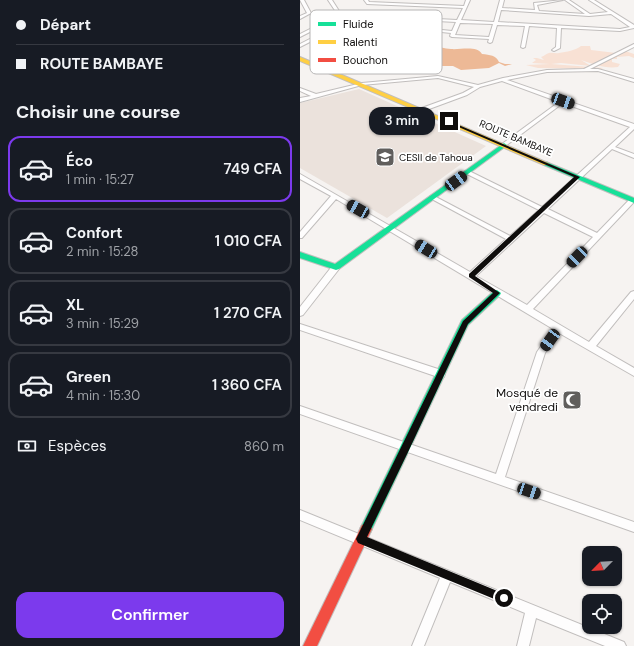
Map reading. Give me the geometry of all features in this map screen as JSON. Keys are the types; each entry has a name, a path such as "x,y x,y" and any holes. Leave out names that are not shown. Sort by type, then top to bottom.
{"street":[{"path":"300,18 309,13 301,1 306,0"},
{"path":"330,0 337,10"},
{"path":"366,0 367,3 389,1 464,8"},
{"path":"443,6 446,0"},
{"path":"468,0 452,36 491,40 502,0"},
{"path":"538,12 535,4 561,0"},
{"path":"567,0 589,15"},
{"path":"591,0 634,27"},
{"path":"499,9 589,15 612,13"},
{"path":"442,20 620,30 634,33"},
{"path":"523,47 527,25"},
{"path":"554,50 558,48 559,27"},
{"path":"620,30 634,27"},
{"path":"300,36 310,31"},
{"path":"442,31 454,32"},
{"path":"300,46 310,41"},
{"path":"584,70 634,45"},
{"path":"421,110 465,94 478,86 503,79 547,71 598,70 634,81"},
{"name":"ROUTE BAMBAYE","path":"335,74 633,200"},
{"path":"300,100 362,84 438,77 478,86"},
{"path":"471,276 634,127 503,79"},
{"path":"300,89 315,96"},
{"path":"300,313 336,267 563,101"},
{"path":"611,147 634,156"},
{"path":"467,172 597,236"},
{"path":"301,178 391,227 497,293 634,372"},
{"path":"300,236 335,196"},
{"path":"432,198 511,239"},
{"path":"527,310 633,200"},
{"path":"300,255 336,267"},
{"path":"310,646 465,323 497,293"},
{"path":"590,347 634,294"},
{"path":"300,327 441,374"},
{"path":"499,480 541,352 558,328"},
{"path":"300,410 634,526"},
{"path":"300,515 620,646"},
{"path":"418,646 447,575"},
{"path":"523,646 532,610"}],"shaded area":[{"path":"581,46 590,46 591,50 616,53 622,50 634,54 634,58 629,56 612,59 612,62 620,64 618,67 599,66 581,60 591,66 561,63 551,64 603,68 601,69 538,68 526,65 550,64 532,63 536,60 533,58 544,60 541,57 548,53 568,51"},
{"path":"442,48 455,49 468,48 480,51 482,54 490,55 499,62 512,64 505,66 499,63 489,68 461,70 453,66 442,66"},
{"name":"CESII de Tahoua","path":"359,89 486,146 387,218 300,168 300,103"}],"traffic: fast":[{"path":"300,255 336,267 504,145"},
{"path":"546,164 634,201"},
{"path":"366,529 465,323 497,293"}],"traffic: slow":[{"path":"300,59 310,63"},
{"path":"335,74 546,164"}],"traffic: jam":[{"path":"310,646 366,529"}],"place":[{"name":"CESII de Tahoua","path":"385,157"},
{"name":"Mosqué de vendredi","path":"572,400"}],"route":[{"path":"449,121 578,177 471,276 497,293 465,323 361,539 504,598"}]}
